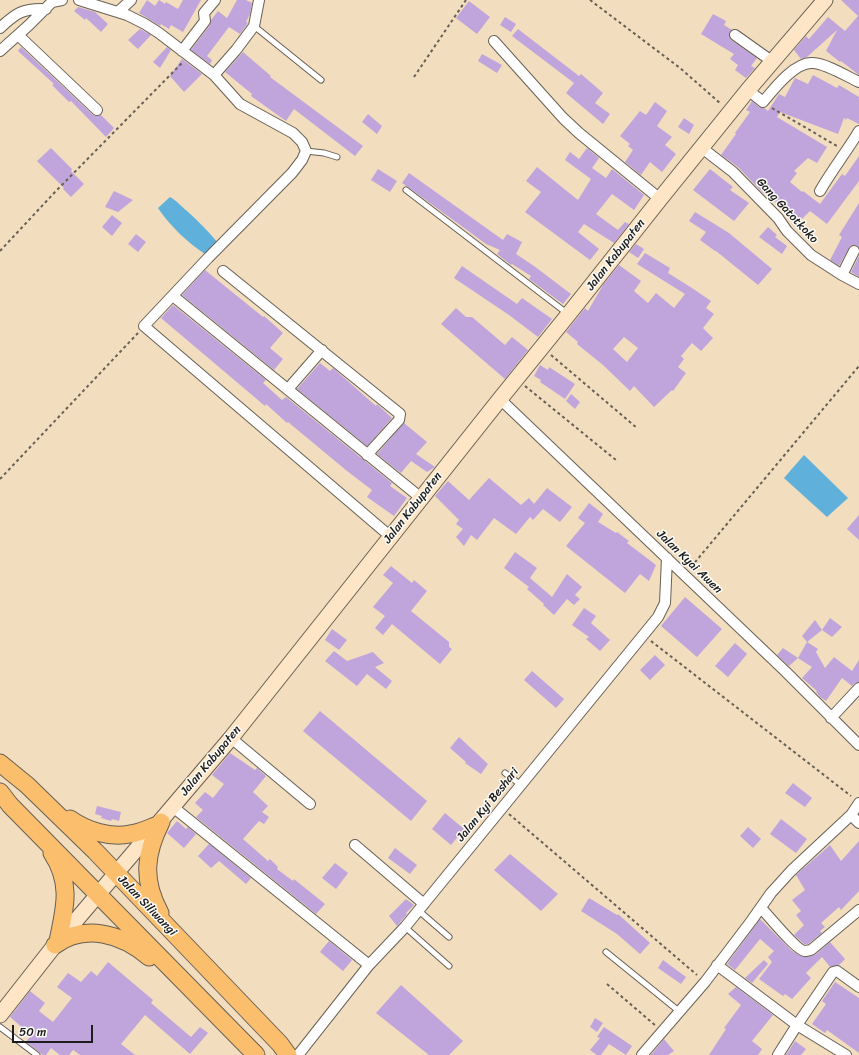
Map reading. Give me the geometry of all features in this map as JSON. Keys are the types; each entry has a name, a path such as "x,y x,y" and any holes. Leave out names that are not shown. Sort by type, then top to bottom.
{"highway":[{"path":"0,753 29,787 82,827 102,833 121,835 131,834 159,823"},
{"name":"Jalan Siliwangi","path":"0,763 29,787 116,873 280,1044 288,1055"},
{"path":"4,798 256,1055"},
{"path":"159,823 151,844 147,862 147,872 153,899 161,915 174,934"},
{"path":"31,826 60,866 63,877 66,898 64,916 56,943"},
{"path":"56,943 67,938 83,934 108,934 125,940 144,953 206,1004"}],"main road":[{"name":"Jalan Kabupaten","path":"0,1015 56,943 230,738 730,112 825,0"}],"street":[{"path":"79,0 105,3 118,12 145,24 214,75 240,104 293,133 302,142 306,150 302,160 292,174 208,258 144,326 391,537"},
{"path":"118,12 131,0"},
{"path":"186,53 206,19 204,14 215,0"},
{"path":"214,75 236,50 254,26 259,0"},
{"path":"0,28 10,18 23,10 36,8 53,2"},
{"path":"0,51 53,2"},
{"path":"18,35 97,110"},
{"path":"735,35 773,62"},
{"path":"494,41 563,118 579,133 660,199"},
{"path":"748,90 763,102 785,78 805,64 814,63 859,82"},
{"path":"820,191 828,176 846,152 859,131"},
{"name":"Gang Gatotkoko","path":"702,148 733,172 778,218 787,231 811,255 859,284"},
{"path":"842,275 854,250"},
{"path":"223,271 400,414 398,422 367,454"},
{"path":"173,296 421,498"},
{"path":"288,389 322,350"},
{"name":"Jalan Kyai Awen","path":"500,399 780,666 859,745"},
{"name":"Jalan Kyi Beshari","path":"298,1055 367,962 405,927 658,617 665,603 667,558"},
{"path":"831,718 859,688"},
{"path":"230,738 310,804"},
{"path":"642,1055 705,982 772,893 791,871 851,815 856,800"},
{"path":"173,807 367,962"},
{"path":"851,815 859,823"},
{"path":"355,845 421,908"},
{"path":"761,908 792,942 800,950 805,952 811,950 859,910"},
{"path":"717,965 797,1025 846,1055"},
{"path":"778,1055 833,972 837,971 859,987"}],"lane":[{"path":"254,26 321,80"},
{"path":"306,150 337,157"},
{"path":"406,190 568,315"},
{"path":"505,773 521,785"},
{"path":"421,908 449,937"},
{"path":"405,927 449,966"},
{"path":"606,952 680,1012"},
{"path":"0,1027 37,1055"}],"path":[{"path":"414,77 466,0"},
{"path":"590,0 680,68 730,112"},
{"path":"0,252 186,53"},
{"path":"763,102 846,152"},
{"path":"0,479 144,326"},
{"path":"560,363 637,428"},
{"path":"684,576 859,366"},
{"path":"516,379 616,460"},
{"path":"643,635 856,800"},
{"path":"502,808 705,982"},
{"path":"607,984 663,1032"}],"water":[{"path":"170,197 207,230 218,243 205,254 180,234 158,208"},
{"path":"804,455 848,498 827,517 784,478"}],"building":[{"path":"147,0 155,6 159,0 178,9 183,0 201,0 183,32 171,25 169,29 161,24 160,26 139,13"},
{"path":"237,0 246,0 252,3 250,14 246,22 248,23 240,34 229,27 207,56 212,60 210,64 191,50 210,25 211,20 218,11 227,18"},
{"path":"841,0 859,0 859,75 826,51 837,30 807,57 801,59 794,50 806,36 809,39 828,17 845,31 858,16"},
{"path":"469,1 490,17 477,34 456,18"},
{"path":"78,7 95,12 108,24 101,32 86,18 85,20 74,11"},
{"path":"713,14 726,21 724,25 732,30 729,35 731,40 757,58 751,66 755,68 746,78 735,70 738,65 730,59 734,54 701,34"},
{"path":"505,17 516,24 511,32 500,25"},
{"path":"140,29 151,35 138,49 128,40"},
{"path":"518,29 579,76 581,74 603,93 595,103 610,114 603,124 566,93 574,83 512,36"},
{"path":"21,47 93,115 101,115 114,128 106,137 71,101 69,102 52,85 54,84 18,51"},
{"path":"167,47 171,50 160,68 153,62"},
{"path":"243,52 271,76 270,77 363,146 355,156 294,109 286,121 251,96 252,94 225,72"},
{"path":"482,54 502,65 497,73 478,61"},
{"path":"182,59 202,74 184,92 170,76"},
{"path":"813,75 837,88 839,85 859,97 859,124 844,118 838,134 780,112 777,117 827,147 817,163 808,158 794,171 797,173 790,182 820,204 842,174 845,176 859,156 859,181 827,224 810,211 800,221 762,192 738,167 721,155 750,112 746,110 752,101 759,107 768,111 779,94 785,97 795,78 808,84"},
{"path":"655,102 667,111 657,126 672,137 665,145 676,154 662,172 650,162 641,175 625,162 633,150 628,146 630,144 620,136 640,111 646,115"},
{"path":"368,114 382,126 377,134 362,122"},
{"path":"684,118 694,125 689,134 678,127"},
{"path":"51,148 72,169 71,171 84,184 71,197 37,161"},
{"path":"587,148 599,158 592,168 606,178 612,169 644,195 634,210 612,194 596,214 618,230 625,222 629,224 614,243 584,224 578,232 599,249 590,260 525,212 541,192 526,181 537,167 578,200 591,179 565,160 570,152 579,159"},
{"path":"378,169 397,181 390,192 371,180"},
{"path":"710,169 733,187 730,190 749,203 734,221 693,190"},
{"path":"409,173 503,240 507,234 522,242 516,254 571,294 563,304 529,279 531,276 512,264 511,265 497,254 500,250 486,244 402,183"},
{"path":"114,191 133,200 118,212 105,207"},
{"path":"859,203 859,247 854,245 850,246 839,266 830,260 842,237 839,235"},
{"path":"695,212 729,233 772,269 758,285 700,240 706,232 689,221"},
{"path":"112,215 122,223 112,236 102,227"},
{"path":"768,227 777,235 775,237 787,246 782,254 759,237"},
{"path":"136,234 146,242 138,252 128,244"},
{"path":"636,244 644,249 638,258 629,252"},
{"path":"645,253 670,268 668,273 711,301 706,308 714,314 703,328 713,338 701,351 692,343 681,356 684,359 678,367 686,373 673,391 672,390 654,407 634,386 630,391 603,365 577,344 578,342 566,332 585,308 588,311 603,285 619,265 641,281 634,291 648,303 656,293 674,308 685,294 637,264","holes":["624,337 638,348 627,362 613,349"]},
{"path":"859,256 859,277 851,272"},
{"path":"462,266 517,304 522,298 552,319 538,337 509,315 454,278"},
{"path":"205,270 263,317 264,316 283,333 270,348 283,359 274,370 182,295"},
{"path":"173,305 266,380 263,383 282,400 286,397 392,483 390,486 407,498 394,516 367,497 372,490 288,422 287,423 266,404 265,406 161,318"},
{"path":"456,308 466,317 472,317 505,345 512,337 528,350 505,379 441,324"},
{"path":"320,363 330,371 333,368 392,418 367,446 297,389"},
{"path":"540,365 548,370 549,367 575,384 565,399 540,382 541,380 534,376"},
{"path":"571,394 580,402 575,409 566,401"},
{"path":"404,423 427,442 416,454 435,467 427,472 411,461 401,473 377,454"},
{"path":"489,478 521,505 529,498 534,504 547,488 572,507 560,522 543,509 533,520 530,517 516,534 494,518 477,540 471,535 464,546 456,537 463,529 456,524 459,520 435,496 448,481 469,500"},
{"path":"589,503 603,514 598,522 616,533 617,532 629,541 627,543 656,565 649,581 640,574 625,593 566,546 585,523 578,518"},
{"path":"859,515 859,540 847,529"},
{"path":"515,552 537,568 530,578 552,597 567,574 582,587 575,595 580,599 574,605 567,599 554,615 527,589 529,587 504,568"},
{"path":"391,566 412,583 414,580 427,591 411,611 449,642 449,647 452,649 440,664 392,624 383,635 375,628 385,616 373,607 393,583 383,575"},
{"path":"685,597 722,629 697,657 661,626"},
{"path":"584,608 596,616 591,623 610,640 600,651 586,639 589,637 572,625"},
{"path":"830,618 842,627 832,637 822,630"},
{"path":"815,620 822,630 807,642 802,636"},
{"path":"332,629 347,640 339,650 325,640"},
{"path":"807,642 818,649 816,652 825,668 834,657 852,671 859,660 859,682 852,686 842,678 826,701 820,697 816,692 817,691 802,678 812,667 798,658"},
{"path":"735,643 747,654 728,677 715,666"},
{"path":"783,648 798,658 789,666 777,655"},
{"path":"334,651 347,661 373,652 384,663 375,667 392,681 386,689 367,674 357,686 325,661"},
{"path":"655,655 665,665 650,680 640,670"},
{"path":"532,671 564,699 556,708 524,680"},
{"path":"320,711 427,801 411,821 303,731"},
{"path":"459,737 488,764 481,774 465,763 466,762 450,748"},
{"path":"230,753 255,770 257,768 266,776 253,792 268,806 262,812 269,817 264,824 259,821 243,839 268,861 270,859 278,867 277,869 293,881 294,879 325,904 316,914 196,817 203,810 195,803 205,792 213,798 224,784 212,775"},
{"path":"793,783 812,798 805,807 785,793"},
{"path":"97,806 121,812 119,821 112,819 111,821 101,818 102,816 95,814"},
{"path":"445,813 464,829 451,845 432,829"},
{"path":"781,819 807,839 796,853 770,834"},
{"path":"177,821 186,829 188,827 196,834 184,848 167,833"},
{"path":"748,827 761,839 753,848 740,836"},
{"path":"859,841 859,891 841,910 839,907 821,923 825,927 820,931 822,933 808,944 804,944 794,935 804,925 796,915 801,911 792,900 805,890 796,875 830,845 841,861"},
{"path":"209,844 251,878 246,884 219,861 211,868 198,856"},
{"path":"395,848 417,865 410,874 388,858"},
{"path":"510,854 558,894 541,911 494,870"},
{"path":"335,863 348,873 336,889 322,878"},
{"path":"589,898 617,915 618,914 650,943 640,954 617,934 581,911"},
{"path":"406,899 414,905 397,926 389,916"},
{"path":"760,919 791,950 799,955 806,957 815,955 830,942 845,959 839,965 830,967 822,957 806,973 811,978 792,999 785,994 783,996 759,979 772,962 768,957 774,951 760,939 735,970 727,964"},
{"path":"329,941 352,960 343,971 320,952"},
{"path":"663,960 686,977 681,984 658,968"},
{"path":"764,960 768,964 752,983 745,978"},
{"path":"108,962 153,1000 151,1003 191,1037 200,1027 208,1033 190,1054 145,1015 121,1044 135,1055 80,1055 73,1050 69,1055 60,1055 51,1048 46,1055 43,1055 26,1042 31,1035 10,1017 30,991 45,1003 39,1011 53,1022 72,998 57,987 68,973 81,982 91,971 97,976"},
{"path":"835,982 859,998 859,1053 827,1030 825,1033 812,1024 826,1004 822,1001"},
{"path":"401,985 463,1041 449,1055 429,1055 376,1013"},
{"path":"736,987 773,1015 752,1041 762,1049 758,1055 709,1055 726,1029 724,1028 741,1005 728,994"},
{"path":"595,1018 603,1023 597,1032 590,1027"},
{"path":"604,1027 632,1046 626,1055 609,1044 601,1055 597,1055 590,1050 600,1038 597,1037"},
{"path":"664,1039 674,1051 668,1055 651,1055"},
{"path":"795,1041 806,1049 801,1055 786,1055"}]}
